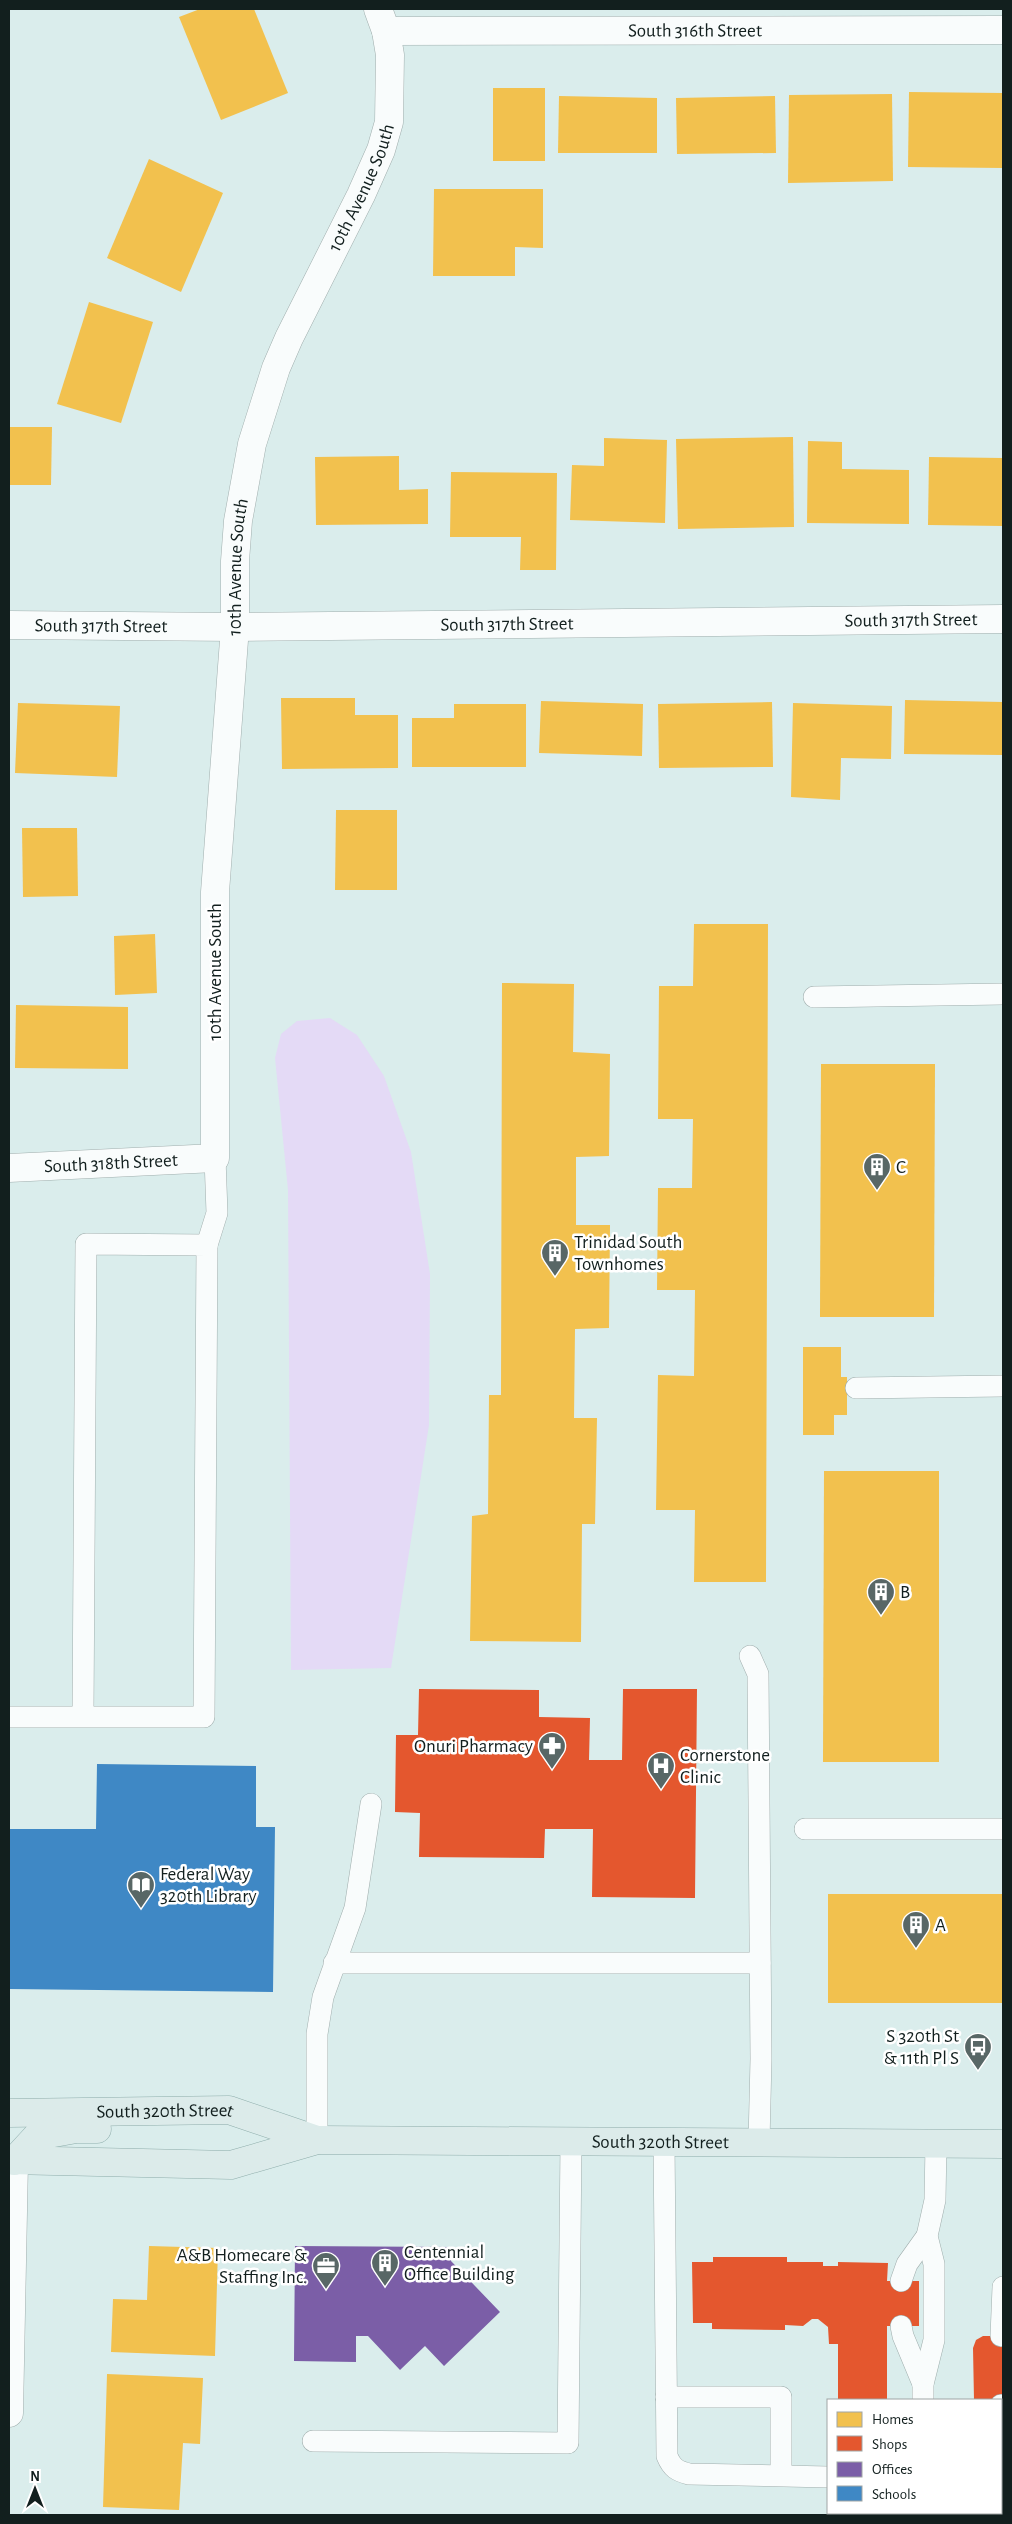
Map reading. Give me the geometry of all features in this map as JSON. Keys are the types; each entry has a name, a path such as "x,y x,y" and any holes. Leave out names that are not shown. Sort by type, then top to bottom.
{"main road":[{"name":"South 320th Street","path":"9,2113 229,2110 317,2140"},
{"path":"11,2160 37,2136 76,2129 289,2131"},
{"name":"South 320th Street","path":"11,2160 230,2165 317,2140 1003,2144"}],"street":[{"name":"South 316th Street","path":"382,20 1003,30"},
{"name":"10th Avenue South","path":"215,1158 215,892 235,626 235,561 238,521 252,444 263,403 289,338 361,195 380,150 389,122 391,102 390,55 382,20"},
{"name":"South 317th Street","path":"9,625 235,626 1003,619"},
{"name":"South 318th Street","path":"9,1168 215,1158"},
{"path":"9,2413 11,2160"}],"lane":[{"path":"814,997 1003,994"},
{"path":"9,1717 204,1717 207,1245 217,1212 215,1158"},
{"path":"83,1716 86,1244 207,1245"},
{"path":"856,1388 1003,1386"},
{"path":"750,1656 758,1674 761,2059 759,2142"},
{"path":"317,2140 317,2034 323,1997 355,1908 370,1804"},
{"path":"806,1829 1003,1829"},
{"path":"334,1963 760,1963"},
{"path":"313,2441 568,2444 571,2142"},
{"path":"664,2142 667,2456 677,2471 689,2474 827,2477"},
{"path":"901,2281 907,2264 927,2236 934,2200 936,2144"},
{"path":"923,2392 934,2340 934,2264 927,2236"},
{"path":"1001,2336 1003,2287"},
{"path":"901,2326 923,2392"},
{"path":"666,2396 781,2396 781,2475"}],"shaded area":[{"path":"330,1018 357,1035 384,1076 411,1152 430,1274 429,1425 391,1668 291,1670 288,1190 275,1058 281,1034 297,1021"}],"building: Homes":[{"path":"200,9 254,9 288,93 221,120 179,17"},
{"path":"493,88 545,88 545,161 493,161"},
{"path":"909,92 1003,93 1003,168 908,167"},
{"path":"892,94 893,181 788,183 789,95"},
{"path":"559,96 657,98 657,153 558,153"},
{"path":"775,96 776,153 677,154 676,98"},
{"path":"149,159 223,193 181,292 107,258"},
{"path":"434,189 543,189 543,248 515,247 515,276 433,276"},
{"path":"89,302 153,322 121,423 57,404"},
{"path":"9,427 52,427 51,485 9,485"},
{"path":"793,437 794,527 678,529 676,439"},
{"path":"604,438 667,440 665,523 570,520 572,465 604,466"},
{"path":"808,441 842,442 842,469 909,470 909,524 807,523"},
{"path":"399,456 399,490 428,489 428,524 316,525 315,457"},
{"path":"929,457 1003,458 1003,526 928,525"},
{"path":"451,472 557,473 556,570 520,570 521,537 450,537"},
{"path":"281,698 355,698 355,715 398,715 398,768 282,769"},
{"path":"905,700 1003,702 1003,755 904,754"},
{"path":"541,701 643,704 642,756 539,753"},
{"path":"772,702 773,767 659,768 658,704"},
{"path":"18,703 120,706 117,777 15,773"},
{"path":"793,703 892,706 891,759 841,758 840,800 791,797"},
{"path":"454,704 526,704 526,767 412,767 412,718 454,718"},
{"path":"336,810 397,810 397,890 335,890"},
{"path":"22,828 77,828 78,896 23,897"},
{"path":"694,924 768,924 766,1582 694,1582 695,1510 656,1510 658,1375 694,1376 695,1290 657,1290 658,1188 692,1188 693,1119 658,1119 659,986 693,986"},
{"path":"155,934 157,993 115,995 114,936"},
{"name":"Trinidad South Townhomes","path":"502,983 574,984 573,1052 610,1054 609,1156 576,1157 576,1225 610,1225 609,1328 575,1329 574,1418 597,1418 595,1524 582,1524 581,1642 470,1641 472,1516 488,1514 489,1395 501,1395"},
{"path":"16,1005 128,1007 128,1069 15,1068"},
{"name":"C","path":"821,1064 935,1064 934,1317 820,1317"},
{"path":"803,1347 841,1347 841,1377 847,1377 847,1415 834,1415 834,1435 803,1435"},
{"name":"B","path":"824,1471 939,1471 939,1762 823,1762"},
{"name":"A","path":"828,1894 1003,1894 1003,2003 828,2003"},
{"path":"149,2246 218,2248 215,2356 111,2352 113,2299 147,2300"},
{"path":"107,2374 203,2378 200,2444 183,2443 179,2510 103,2507"}],"building: Shops":[{"path":"419,1689 539,1690 539,1717 590,1718 589,1760 622,1760 623,1689 697,1689 695,1898 592,1897 593,1829 545,1829 544,1858 419,1857 420,1813 395,1812 396,1735 418,1735"},
{"path":"713,2257 787,2257 787,2262 823,2262 823,2266 838,2266 838,2262 888,2263 887,2281 919,2281 919,2326 887,2326 887,2399 838,2399 838,2344 829,2344 828,2327 818,2319 812,2319 803,2326 785,2325 785,2330 712,2329 712,2323 693,2323 692,2262 713,2262"},
{"path":"983,2336 1003,2336 1003,2405 1002,2399 974,2399 973,2348 976,2340"}],"building: Offices":[{"name":"Centennial Office Building","path":"295,2246 451,2247 451,2261 500,2312 444,2366 425,2346 400,2370 368,2336 356,2336 356,2362 294,2361"}],"building: Schools":[{"name":"Federal Way 320th Library","path":"97,1764 256,1766 256,1827 275,1827 273,1992 9,1989 9,1829 96,1829"}],"place":[{"name":"C","path":"877,1191"},
{"name":"Trinidad South Townhomes","path":"555,1277"},
{"name":"B","path":"881,1616"},
{"name":"Onuri Pharmacy","path":"552,1770"},
{"name":"Cornerstone Clinic","path":"661,1790"},
{"name":"Federal Way 320th Library","path":"141,1909"},
{"name":"A","path":"916,1949"},
{"name":"S 320th St & 11th Pl S","path":"978,2071"},
{"name":"Centennial Office Building","path":"385,2287"},
{"name":"A&B Homecare & Staffing Inc.","path":"326,2290"}]}
